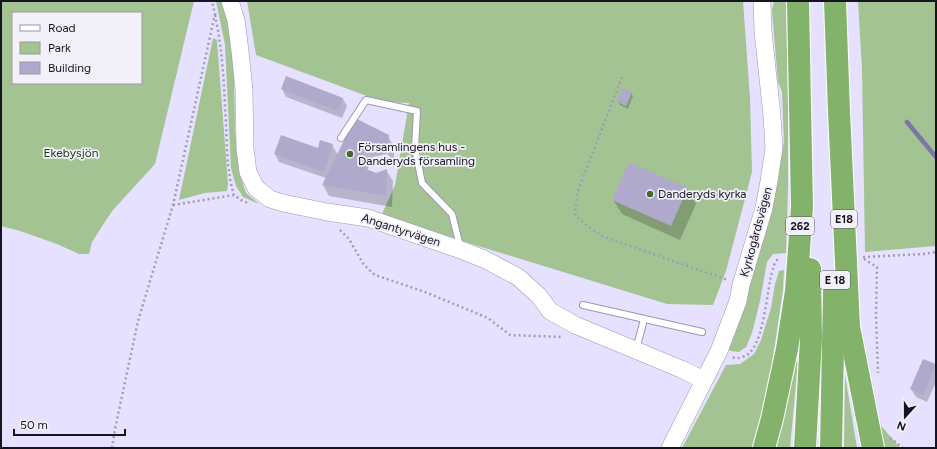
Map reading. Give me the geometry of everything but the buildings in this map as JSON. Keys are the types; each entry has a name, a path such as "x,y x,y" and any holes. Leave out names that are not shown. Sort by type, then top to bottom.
{"highway":[{"name":"262","path":"764,448 772,419 787,349 797,283 802,207 798,1"},
{"name":"E 18","path":"805,1 809,152 811,339 805,448"},
{"name":"E 18","path":"831,448 839,112 835,1"},
{"name":"E18","path":"839,112 849,327 880,440"}],"street":[{"name":"Angantyrvägen","path":"230,1 236,20 240,52 244,90 248,172 256,188 270,198 283,203 327,212 368,218 484,259 518,277 539,296 550,311 575,325 704,380"},
{"name":"Kyrkogårdsvägen","path":"670,448 719,351 738,301 741,285 764,208 774,148 763,31 762,1"}],"lane":[{"path":"341,138 366,100 417,111 415,148 422,183 452,214 461,250"},
{"path":"583,305 702,332"},
{"path":"636,350 644,319"}],"path":[{"path":"212,1 219,34 224,83 226,140 230,181 234,195 253,205"},
{"path":"112,448 138,320 173,205 215,14"},
{"path":"622,77 578,191 575,215 590,228 604,237 741,285"},
{"path":"173,205 234,195"},
{"path":"340,230 349,240 364,265 375,275 426,292 488,318 510,335 569,337"},
{"path":"878,376 876,316 877,267 860,257 924,254 936,252"},
{"path":"880,440 889,438 903,448"}],"green space":[{"name":"Ekebysjön","path":"1,1 194,1 155,164 113,210 92,242 89,254 79,254 57,244 1,226"},
{"path":"216,1 222,1 230,28 234,72 235,129 239,172 246,193 259,204 243,197 236,186 231,168 225,45"},
{"path":"247,1 743,1 750,98 752,172 726,271 713,305 667,304 433,232 382,214 395,185 409,103 383,102 256,55"},
{"path":"774,1 786,1 788,186 786,253 773,254 767,262 760,301 752,333 746,347 739,352 731,351 726,348 751,282 772,200 780,155 784,143 782,92 778,82 772,10"},
{"path":"858,1 936,1 936,246 865,252 862,69"},
{"path":"213,38 217,40 228,184 227,191 205,193 179,200"},
{"path":"784,270 783,290 769,384 753,448 682,448 726,365 740,364 754,354 761,340 771,308 779,271"},
{"path":"791,359 798,362 790,448 773,448"},
{"path":"845,375 857,448 844,448"},
{"path":"877,421 900,448 884,448"}],"waterway":[{"path":"907,122 936,157"}],"place":[{"name":"Församlingens hus - Danderyds församling","path":"350,154"},
{"name":"Danderyds kyrka","path":"650,194"}]}
